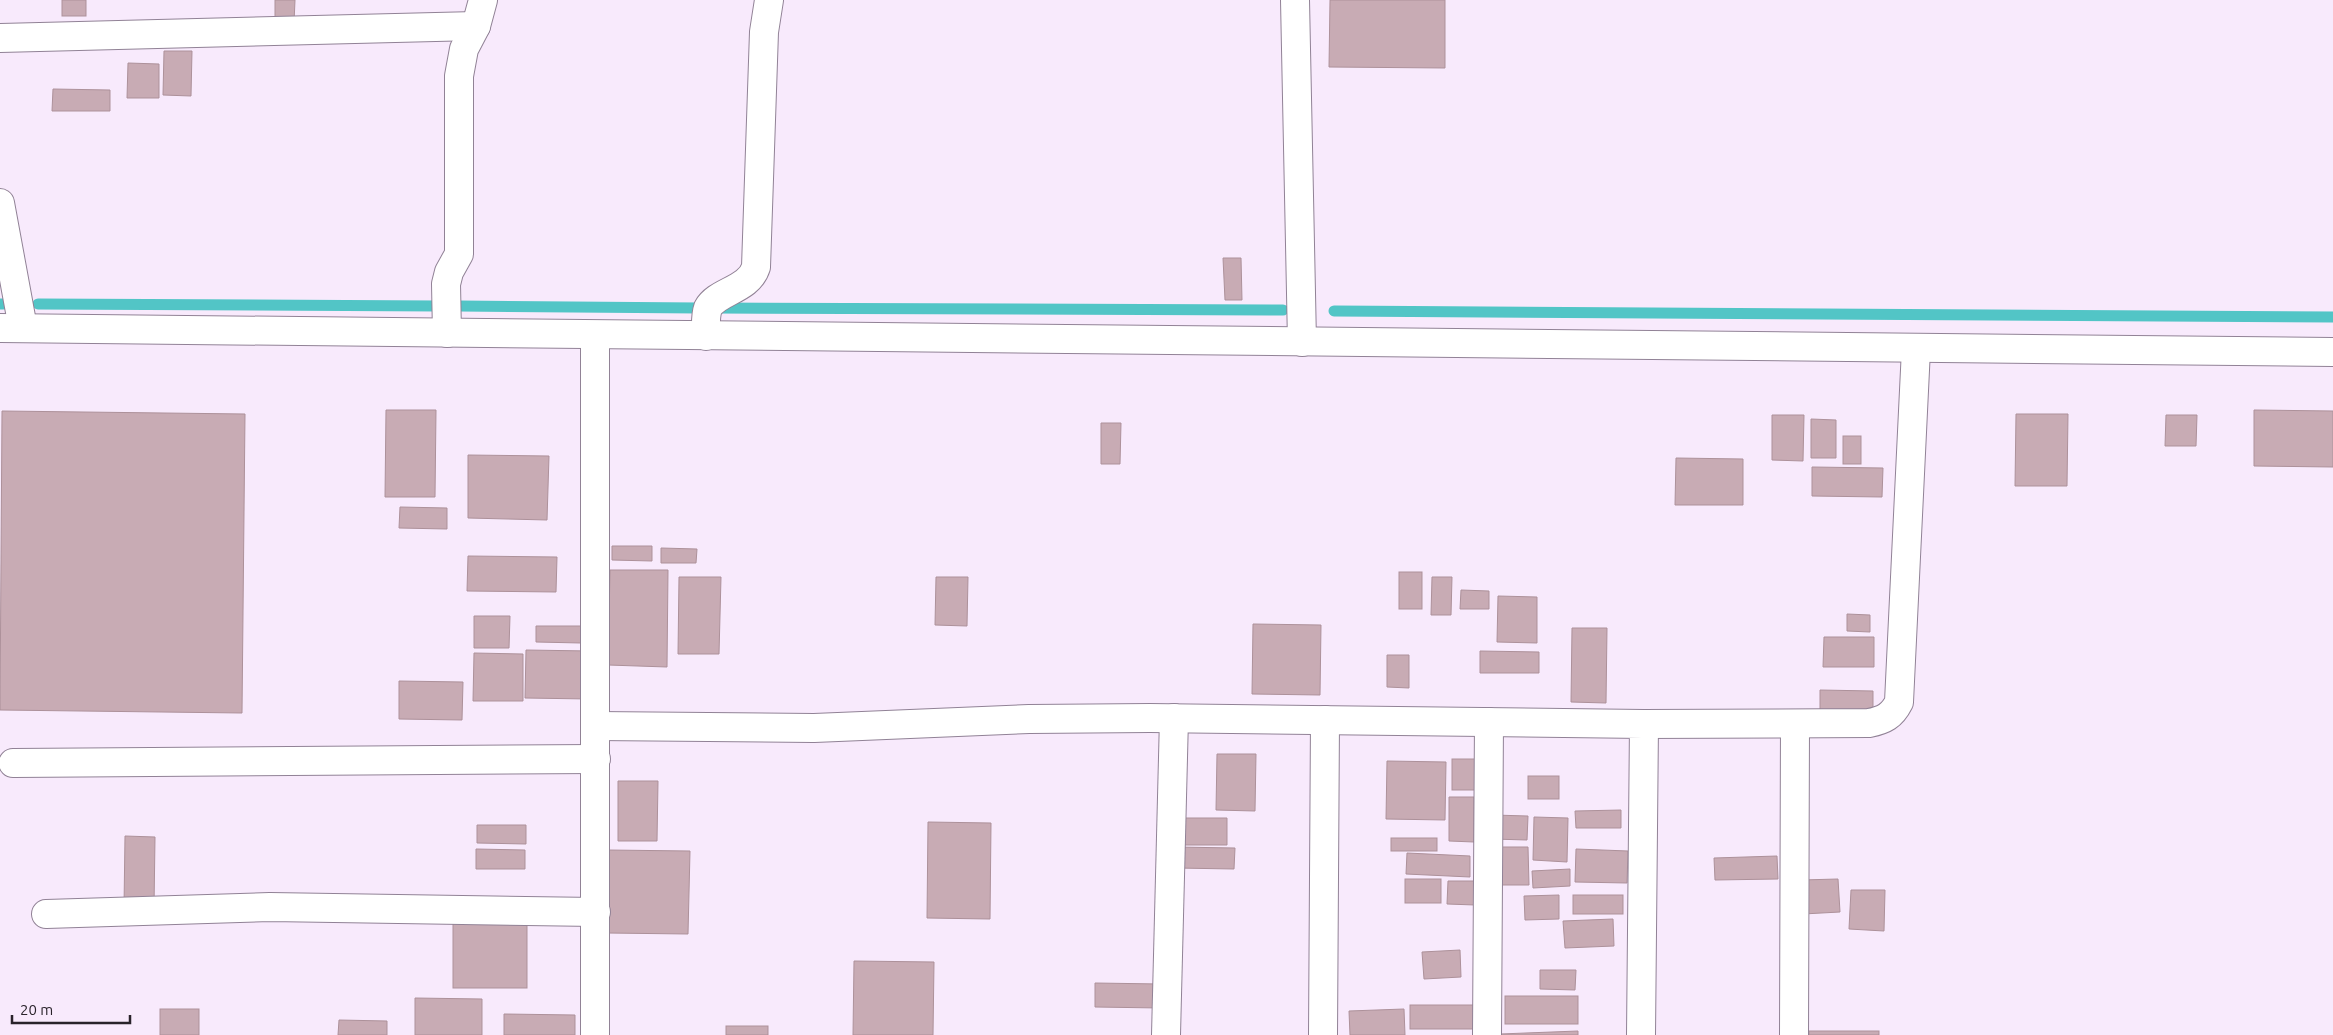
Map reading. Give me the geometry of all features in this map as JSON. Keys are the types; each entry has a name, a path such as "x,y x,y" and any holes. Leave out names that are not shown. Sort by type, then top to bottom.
{"street":[{"path":"447,333 446,284 449,272 459,254 460,76 464,49 476,26 483,0"},
{"path":"706,336 706,315 709,306 749,280 756,267 764,32 769,0"},
{"path":"1295,0 1302,342"},
{"path":"0,38 476,26"},
{"path":"0,203 11,328 2333,352"},
{"path":"595,335 595,1035"},
{"path":"596,726 814,728 1029,719 1174,718 1644,724 1869,723 1884,720 1894,712 1899,702 1916,348"},
{"path":"1166,1035 1174,718"},
{"path":"1323,1035 1325,720"},
{"path":"1487,1035 1488,722"},
{"path":"1641,1035 1644,724"},
{"path":"1794,1035 1795,724"},
{"path":"13,764 596,759"},
{"path":"46,914 270,906 596,912"}],"building":[{"path":"62,0 86,0 86,16 62,16"},
{"path":"275,0 295,0 294,23 275,23"},
{"path":"1330,0 1445,0 1445,68 1329,67"},
{"path":"164,51 192,51 191,96 163,95"},
{"path":"128,63 159,64 159,98 127,98"},
{"path":"53,89 110,90 110,111 52,111"},
{"path":"1223,258 1241,258 1242,300 1225,300"},
{"path":"386,410 436,410 435,497 385,497"},
{"path":"2254,410 2333,411 2333,467 2254,466"},
{"path":"2,411 245,414 242,713 0,710"},
{"path":"2016,414 2068,414 2067,486 2015,486"},
{"path":"1772,415 1804,415 1803,461 1772,460"},
{"path":"2166,415 2197,415 2196,446 2165,446"},
{"path":"1811,419 1836,420 1836,458 1811,458"},
{"path":"1101,423 1121,423 1120,464 1101,464"},
{"path":"1843,436 1861,436 1861,464 1843,464"},
{"path":"468,455 549,456 547,520 468,518"},
{"path":"1676,458 1743,459 1743,505 1675,505"},
{"path":"1812,467 1883,468 1882,497 1812,496"},
{"path":"400,507 447,508 447,529 399,528"},
{"path":"612,546 652,546 652,561 612,560"},
{"path":"661,548 697,549 696,563 661,563"},
{"path":"468,556 557,557 556,592 467,591"},
{"path":"610,570 668,570 667,667 608,665"},
{"path":"1399,572 1422,572 1422,609 1399,609"},
{"path":"679,577 721,577 719,654 678,654"},
{"path":"936,577 968,577 967,626 935,625"},
{"path":"1432,577 1452,577 1451,615 1431,615"},
{"path":"1461,590 1489,591 1489,609 1460,609"},
{"path":"1498,596 1537,597 1537,643 1497,642"},
{"path":"1847,614 1870,615 1870,632 1847,631"},
{"path":"474,616 510,616 509,648 474,648"},
{"path":"1253,624 1321,625 1320,695 1252,694"},
{"path":"536,626 581,626 581,643 536,642"},
{"path":"1572,628 1607,628 1606,703 1571,702"},
{"path":"1824,637 1874,637 1874,667 1823,667"},
{"path":"526,650 590,651 589,699 525,698"},
{"path":"1480,651 1539,652 1539,673 1480,673"},
{"path":"474,653 523,654 523,701 473,701"},
{"path":"1387,655 1409,655 1409,688 1387,687"},
{"path":"399,681 463,682 462,720 399,719"},
{"path":"1820,690 1873,691 1873,716 1820,715"},
{"path":"1217,754 1256,754 1255,811 1216,810"},
{"path":"1452,759 1475,759 1475,790 1452,790"},
{"path":"1387,761 1446,762 1445,820 1386,819"},
{"path":"1528,776 1559,776 1559,799 1528,799"},
{"path":"618,781 658,781 657,841 618,841"},
{"path":"1449,797 1474,797 1474,842 1449,841"},
{"path":"1621,810 1621,828 1576,828 1575,811"},
{"path":"1493,815 1528,816 1527,840 1492,839"},
{"path":"1534,817 1568,818 1567,862 1533,860"},
{"path":"1184,818 1227,818 1227,845 1183,845"},
{"path":"928,822 991,823 990,919 927,918"},
{"path":"477,825 526,825 526,844 477,843"},
{"path":"125,836 155,837 154,908 124,907"},
{"path":"1391,838 1437,838 1437,851 1391,851"},
{"path":"1176,847 1235,848 1234,869 1176,868"},
{"path":"1493,847 1528,847 1529,885 1493,885"},
{"path":"476,849 525,850 525,869 476,869"},
{"path":"1576,849 1628,851 1627,883 1575,882"},
{"path":"608,850 690,851 688,934 607,933"},
{"path":"1407,853 1470,856 1470,877 1406,874"},
{"path":"1777,856 1778,879 1715,880 1714,858"},
{"path":"1570,869 1570,886 1533,888 1532,871"},
{"path":"1405,879 1441,879 1441,903 1405,903"},
{"path":"1838,879 1840,912 1803,914 1801,880"},
{"path":"1448,881 1475,881 1475,905 1447,904"},
{"path":"1851,890 1885,890 1884,931 1849,929"},
{"path":"1559,895 1559,919 1525,920 1524,896"},
{"path":"1573,895 1623,895 1623,914 1573,914"},
{"path":"1613,919 1614,946 1565,948 1563,921"},
{"path":"453,923 527,923 527,988 453,988"},
{"path":"1460,950 1461,977 1424,979 1422,952"},
{"path":"854,961 934,962 933,1035 853,1035"},
{"path":"1540,970 1576,970 1575,990 1540,989"},
{"path":"1095,983 1160,984 1160,1008 1095,1007"},
{"path":"1505,996 1578,996 1578,1024 1505,1024"},
{"path":"415,998 482,999 482,1035 415,1035"},
{"path":"1410,1005 1486,1005 1486,1029 1410,1029"},
{"path":"160,1009 199,1009 199,1035 160,1035"},
{"path":"1404,1009 1405,1035 1350,1035 1349,1011"},
{"path":"504,1014 575,1015 575,1035 504,1035"},
{"path":"339,1020 387,1021 387,1035 338,1035"},
{"path":"726,1026 768,1026 768,1035 726,1035"},
{"path":"1578,1031 1578,1035 1500,1035 1500,1034"},
{"path":"1809,1031 1879,1031 1879,1035 1809,1035"}],"waterway":[{"path":"38,304 438,306"},
{"path":"459,306 699,308"},
{"path":"716,308 1283,310"},
{"path":"1334,311 2333,317"}]}
